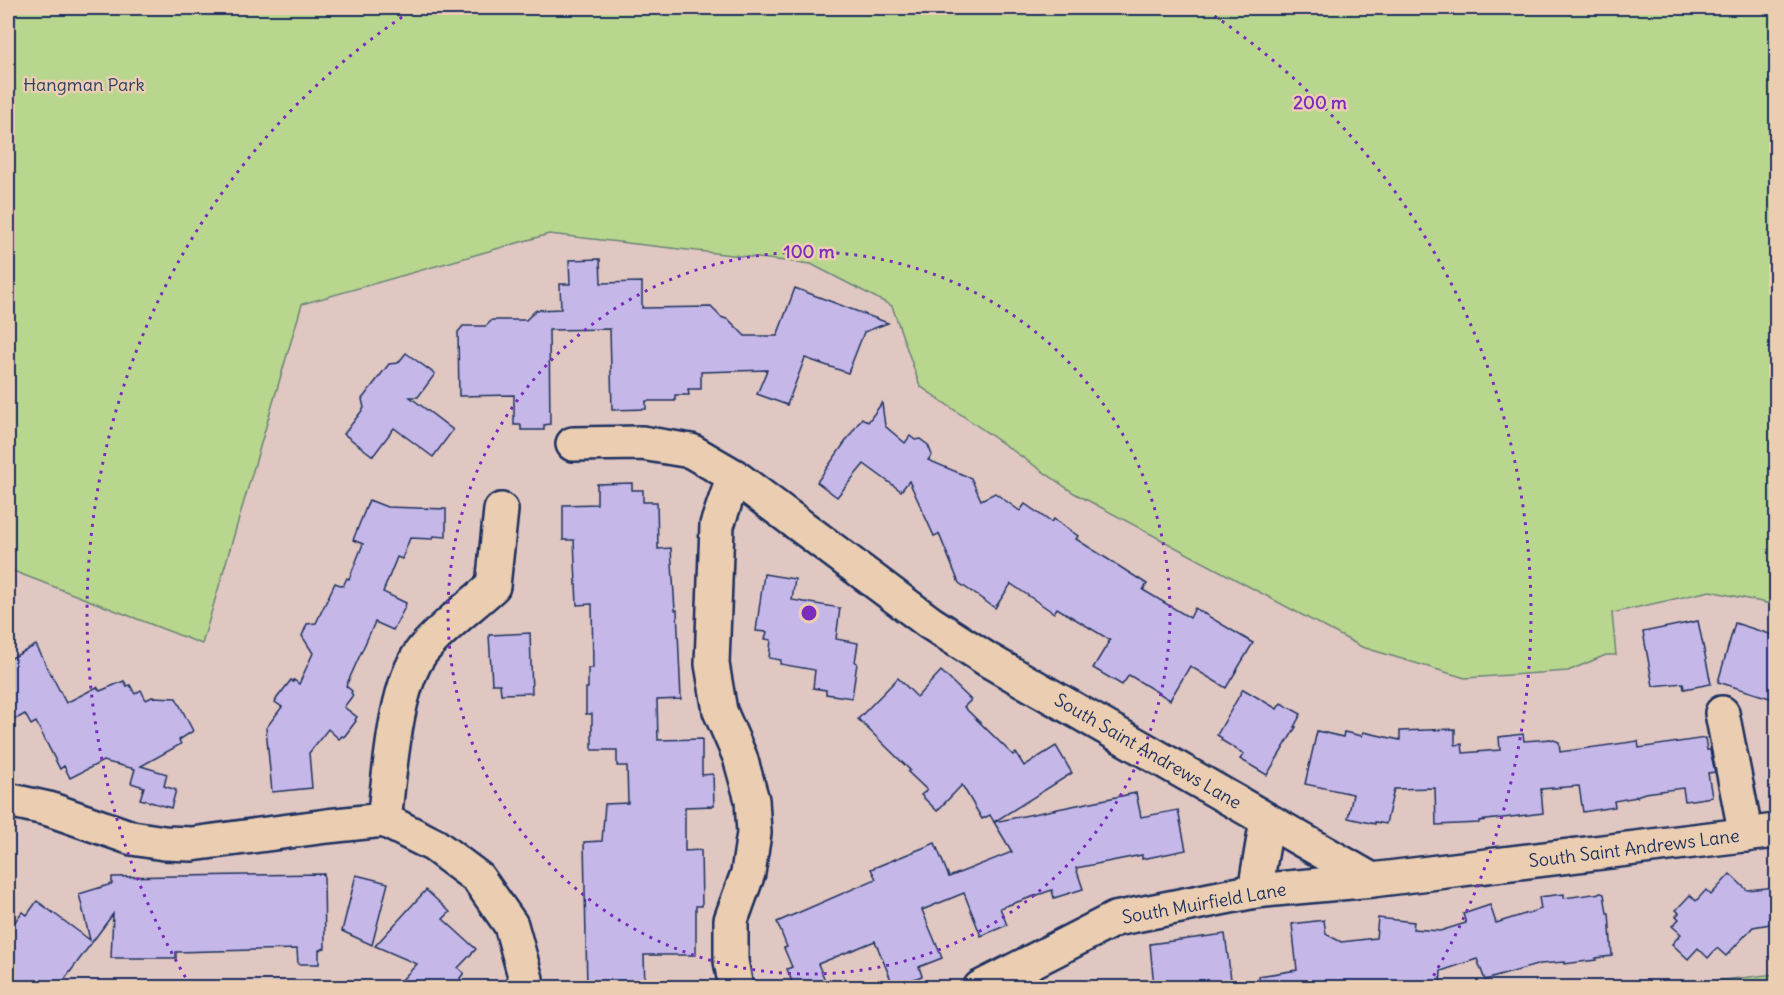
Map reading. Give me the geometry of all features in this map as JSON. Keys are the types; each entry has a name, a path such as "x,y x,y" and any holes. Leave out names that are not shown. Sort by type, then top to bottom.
{"street":[{"name":"South Saint Andrews Lane","path":"573,444 642,444 692,451 734,476 949,635 988,660 1372,880 1761,833"},
{"path":"734,476 717,525 712,664 720,711 740,757 752,800 754,833 748,873 731,921 731,962 736,987"},
{"path":"384,820 392,751 404,688 422,652 444,629 494,586 501,510"},
{"path":"1722,713 1761,833"},
{"path":"8,800 49,808 132,837 164,843 192,844 384,820 434,845 478,878 511,925 526,979 526,987"},
{"path":"1255,891 1267,820"},
{"name":"South Muirfield Lane","path":"980,987 1114,919 1255,891 1372,880"}],"green space":[{"name":"Hangman Park","path":"8,8 1776,8 1776,605 1710,591 1612,613 1616,655 1606,655 1568,671 1465,678 1362,647 1074,493 920,386 892,306 811,264 549,234 302,304 202,644 8,569"},
{"path":"1776,974 1776,987 1660,987"}],"building":[{"path":"600,259 601,283 642,282 642,308 711,307 745,336 777,336 795,288 888,323 864,332 848,373 805,358 787,405 757,394 767,370 701,372 701,389 688,389 689,395 675,395 675,401 646,401 646,409 612,410 610,329 549,330 550,424 544,425 544,430 521,430 521,425 514,425 514,395 459,396 458,332 463,326 486,326 492,320 526,320 536,310 561,309 560,284 570,284 569,260"},
{"path":"406,353 435,374 418,397 410,397 453,430 433,457 394,428 373,456 344,434 364,408 362,399 389,364 398,363"},
{"path":"882,403 885,426 905,443 910,436 915,440 920,439 928,445 932,455 928,460 971,478 981,500 995,493 1020,511 1025,504 1051,522 1054,519 1078,536 1076,539 1147,584 1143,590 1190,618 1195,608 1253,643 1226,688 1190,666 1170,700 1129,675 1122,685 1093,668 1110,640 1057,608 1054,613 1011,584 995,608 959,583 939,534 934,536 909,481 901,491 864,464 837,497 817,482 862,418 868,422"},
{"path":"632,483 632,490 643,490 643,502 657,502 658,549 671,548 675,610 677,610 681,699 657,700 658,740 702,739 702,775 713,774 714,806 685,807 685,851 701,850 702,906 696,906 696,955 644,955 645,987 587,987 584,842 602,841 605,804 628,803 627,766 617,766 617,750 592,750 592,714 586,714 586,688 588,688 588,668 593,668 592,604 577,605 574,540 563,540 563,505 597,504 597,484"},
{"path":"369,500 387,507 446,509 446,537 410,538 402,559 397,557 383,592 406,603 405,607 393,630 375,622 346,686 353,695 344,707 357,717 356,721 344,737 339,739 328,729 309,753 312,788 272,792 266,728 282,707 275,702 277,698 291,680 299,684 313,653 302,636 307,624 316,623 335,583 343,586 347,578 349,579 363,544 353,540"},
{"path":"764,574 795,579 792,600 840,608 836,639 858,643 852,698 826,694 826,690 813,688 815,670 780,664 781,660 769,658 771,640 765,639 767,632 756,631"},
{"path":"1698,621 1711,684 1684,689 1683,683 1653,686 1643,632"},
{"path":"1735,623 1776,636 1776,700 1718,682"},
{"path":"530,633 532,693 501,694 500,684 492,684 489,635"},
{"path":"36,645 66,703 97,687 100,691 124,681 127,686 130,685 135,694 141,690 146,700 152,697 176,698 193,731 179,740 181,744 141,766 167,774 164,786 176,790 171,808 140,799 144,787 131,783 135,769 103,761 70,778 64,766 60,769 36,722 31,725 25,714 14,720 13,718 8,720 8,660"},
{"path":"941,671 971,700 964,707 1013,755 1016,753 1024,766 1056,746 1072,773 994,822 990,815 982,819 962,785 937,811 921,795 927,790 908,772 910,770 858,719 898,678 917,697"},
{"path":"1243,689 1277,709 1281,703 1301,714 1294,727 1296,727 1267,775 1240,759 1244,754 1217,735"},
{"path":"1455,729 1455,745 1462,744 1463,753 1500,750 1499,737 1523,734 1524,741 1551,739 1559,742 1560,752 1638,741 1639,748 1705,738 1715,772 1708,773 1712,797 1685,801 1683,788 1645,793 1637,797 1614,801 1615,807 1583,812 1579,786 1541,789 1543,813 1479,821 1479,823 1436,825 1435,788 1394,789 1386,824 1375,822 1375,824 1348,818 1353,794 1305,784 1317,731 1343,737 1344,732 1362,736 1363,732 1400,740 1400,731"},
{"path":"1136,793 1141,817 1178,810 1186,850 1142,859 1142,855 1076,868 1083,889 1054,898 1052,890 1000,908 1007,925 981,936 964,893 922,910 942,958 919,967 922,976 894,987 875,941 818,964 828,987 794,987 787,969 792,967 784,948 787,947 777,922 876,879 871,869 935,843 949,877 1012,852 994,822"},
{"path":"324,874 325,948 319,950 319,964 298,964 297,949 176,952 176,958 111,958 113,914 59,987 24,987 8,975 8,931 22,912 27,915 37,901 90,940 79,894 112,884 112,877"},
{"path":"1730,874 1747,890 1776,887 1776,923 1753,927 1726,956 1717,948 1708,958 1698,948 1688,959 1672,944 1681,934 1672,926 1679,919 1676,916 1679,913 1676,910 1690,895 1696,901 1706,890 1711,895"},
{"path":"356,875 388,883 372,945 342,931"},
{"path":"426,890 450,912 443,919 476,949 458,968 464,973 460,978 463,987 395,987 417,964 375,946"},
{"path":"1564,894 1564,898 1604,894 1607,913 1609,913 1612,956 1564,964 1564,962 1540,964 1485,980 1477,959 1441,971 1440,987 1403,984 1403,987 1260,987 1259,976 1297,970 1292,924 1324,920 1326,934 1341,942 1376,938 1378,918 1414,922 1413,929 1440,931 1466,923 1463,914 1490,905 1496,923 1541,909 1539,897"},
{"path":"1225,934 1232,987 1154,987 1150,944"}]}
